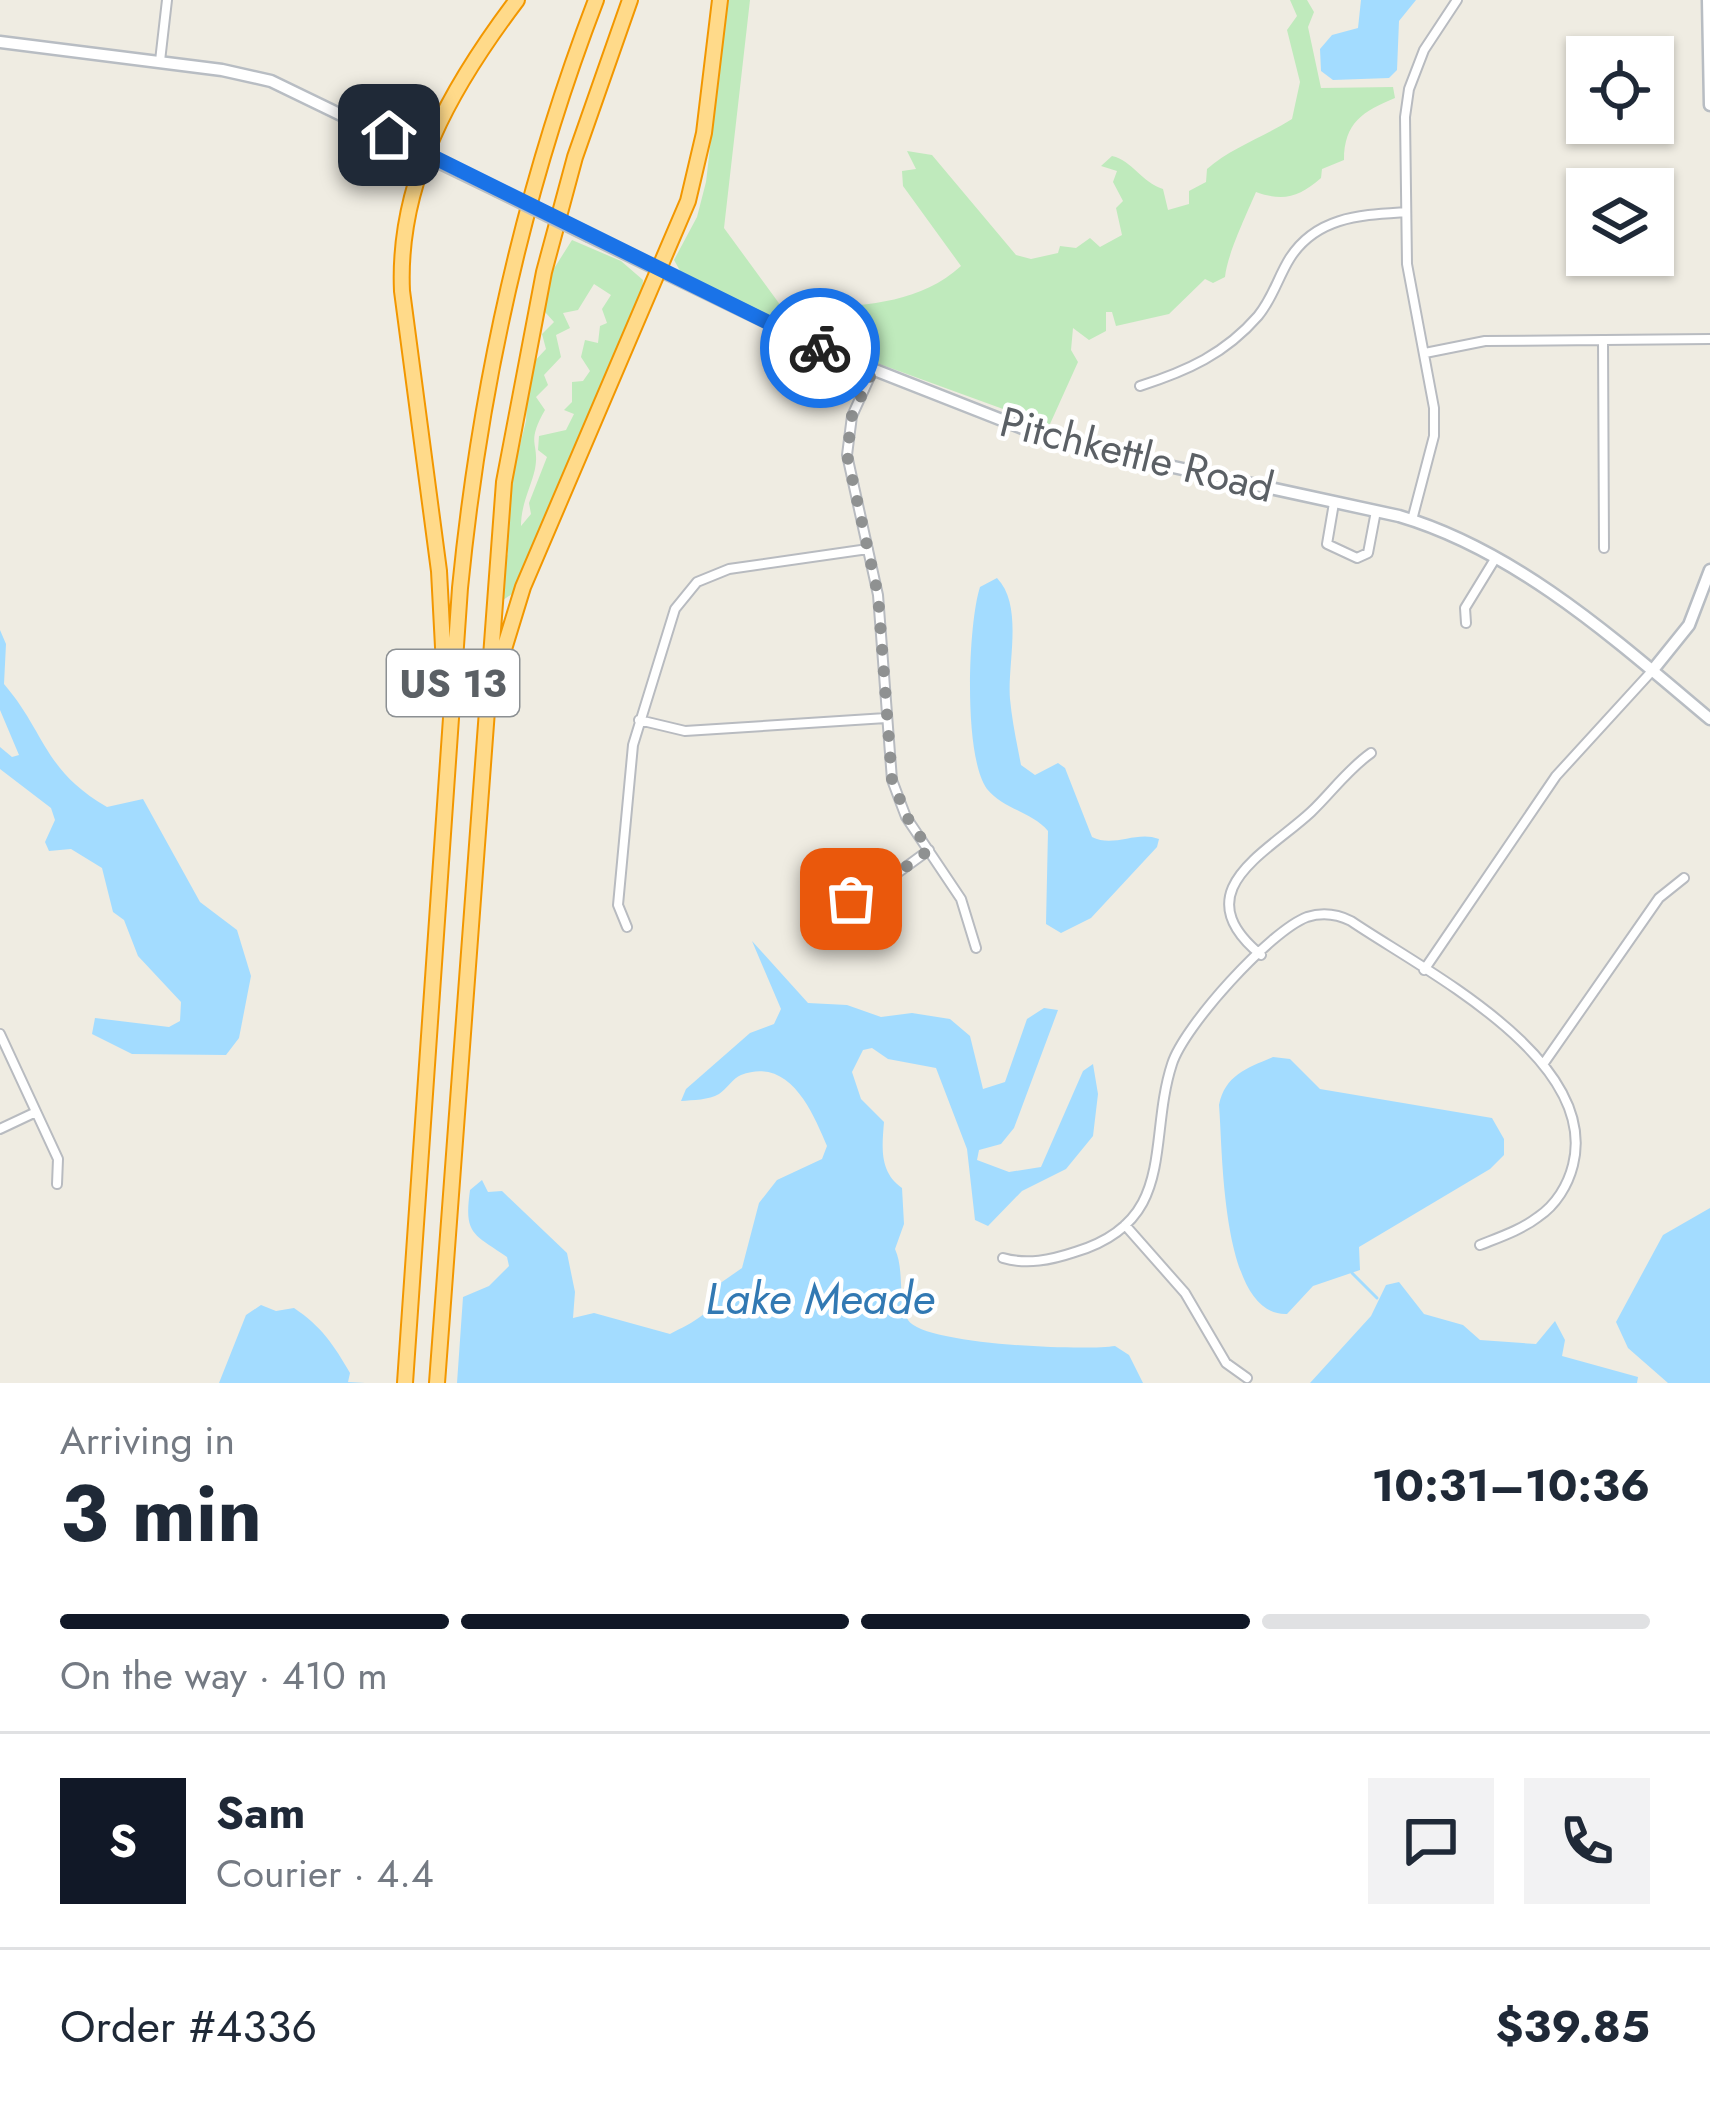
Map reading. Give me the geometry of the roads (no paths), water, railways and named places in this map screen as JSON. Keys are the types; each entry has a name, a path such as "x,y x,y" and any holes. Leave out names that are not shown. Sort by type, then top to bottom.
{"highway":[{"path":"447,774 442,604 401,272 405,221 425,153 464,78 517,0"},
{"name":"US 13","path":"405,1383 466,527 490,369 542,157 596,0"},
{"name":"US 13","path":"437,1383 496,548 528,342 575,158 630,0"},
{"path":"479,770 506,631 662,271 698,165 720,0"}],"main road":[{"path":"1708,0 1710,105"},
{"name":"Pitchkettle Road","path":"0,42 244,74 290,88 873,370 1088,450 1412,520 1495,559 1652,671 1710,719"},
{"path":"1652,671 1689,625 1710,570"}],"street":[{"path":"160,61 167,0"},
{"path":"1412,520 1434,436 1407,264 1409,88 1424,50 1457,0"},
{"path":"1140,386 1198,365 1236,339 1261,314 1290,258 1312,234 1351,216 1406,212"},
{"path":"1424,353 1484,341 1710,339"},
{"path":"1603,340 1604,548"},
{"path":"873,370 852,416 847,441 882,633 886,718 897,797 961,899 976,948"},
{"path":"1334,502 1327,544 1357,558 1368,553 1376,511"},
{"path":"626,926 618,905 640,720 675,609 697,582 729,569 868,548"},
{"path":"1466,623 1466,608 1495,559"},
{"path":"1424,970 1556,776 1652,671"},
{"path":"640,720 685,730 886,718"},
{"path":"1261,955 1233,917 1231,898 1240,870 1371,753"},
{"path":"851,899 870,893 929,850"},
{"path":"1544,1063 1659,898 1684,878"},
{"path":"1003,1258 1024,1262 1065,1256 1099,1243 1125,1225 1155,1177 1168,1079 1192,1026 1294,923 1333,914 1352,921 1510,1030 1544,1063 1573,1126 1570,1173 1545,1212 1480,1246"},
{"path":"0,1034 58,1159 57,1184"},
{"path":"0,1129 36,1112"},
{"path":"1125,1225 1185,1293 1226,1363 1246,1378"}],"water":[{"path":"1361,0 1416,0 1399,21 1397,70 1389,78 1333,80 1321,71 1320,49 1332,35 1358,28"},
{"path":"997,578 1012,619 1010,699 1021,765 1035,775 1058,763 1065,768 1092,837 1159,839 1157,847 1091,918 1061,933 1046,924 1048,831 987,789 974,749 970,690 976,605 980,587"},
{"path":"0,630 6,644 4,684 57,765 107,807 143,799 200,902 237,930 251,976 239,1038 226,1055 132,1054 92,1034 95,1018 169,1027 180,1021 181,1002 138,956 124,920 113,912 102,868 71,849 49,851 45,842 55,820 51,808 0,769 0,747 12,757 19,755 0,710"},
{"name":"Lake Meade","path":"752,941 808,1003 847,1005 881,1017 912,1013 950,1019 970,1036 983,1089 1005,1082 1027,1019 1044,1008 1058,1010 1014,1128 1001,1144 979,1150 977,1160 1009,1172 1041,1167 1083,1071 1093,1064 1098,1094 1093,1136 1066,1169 1022,1191 988,1226 975,1220 967,1149 936,1068 888,1059 872,1048 863,1050 852,1072 861,1099 884,1122 886,1167 902,1188 904,1224 895,1249 903,1304 908,1320 920,1328 972,1341 1040,1347 1115,1346 1129,1355 1143,1383 457,1383 463,1297 489,1286 509,1266 507,1257 478,1237 470,1224 470,1190 482,1180 488,1192 502,1191 567,1253 575,1292 573,1318 594,1313 670,1334 702,1315 719,1284 742,1268 759,1203 777,1180 822,1159 827,1146 815,1118 797,1091 773,1073 741,1075 715,1096 681,1101 686,1089 750,1033 774,1024 781,1009"},
{"path":"1273,1057 1290,1059 1320,1089 1492,1118 1504,1139 1504,1155 1490,1169 1359,1247 1360,1270 1313,1286 1287,1314 1265,1308 1249,1289 1238,1262 1225,1193 1219,1105 1232,1080"},
{"path":"1710,1208 1710,1383 1668,1383 1628,1348 1616,1322 1663,1235"},
{"path":"1399,1282 1424,1314 1463,1325 1480,1340 1536,1344 1555,1321 1565,1340 1562,1356 1638,1377 1637,1383 1310,1383 1371,1316 1386,1285"},
{"path":"261,1305 276,1311 294,1308 304,1315 338,1354 350,1373 348,1382 365,1383 219,1383 246,1315"}],"waterway":[{"path":"1352,1273 1377,1298"}]}
